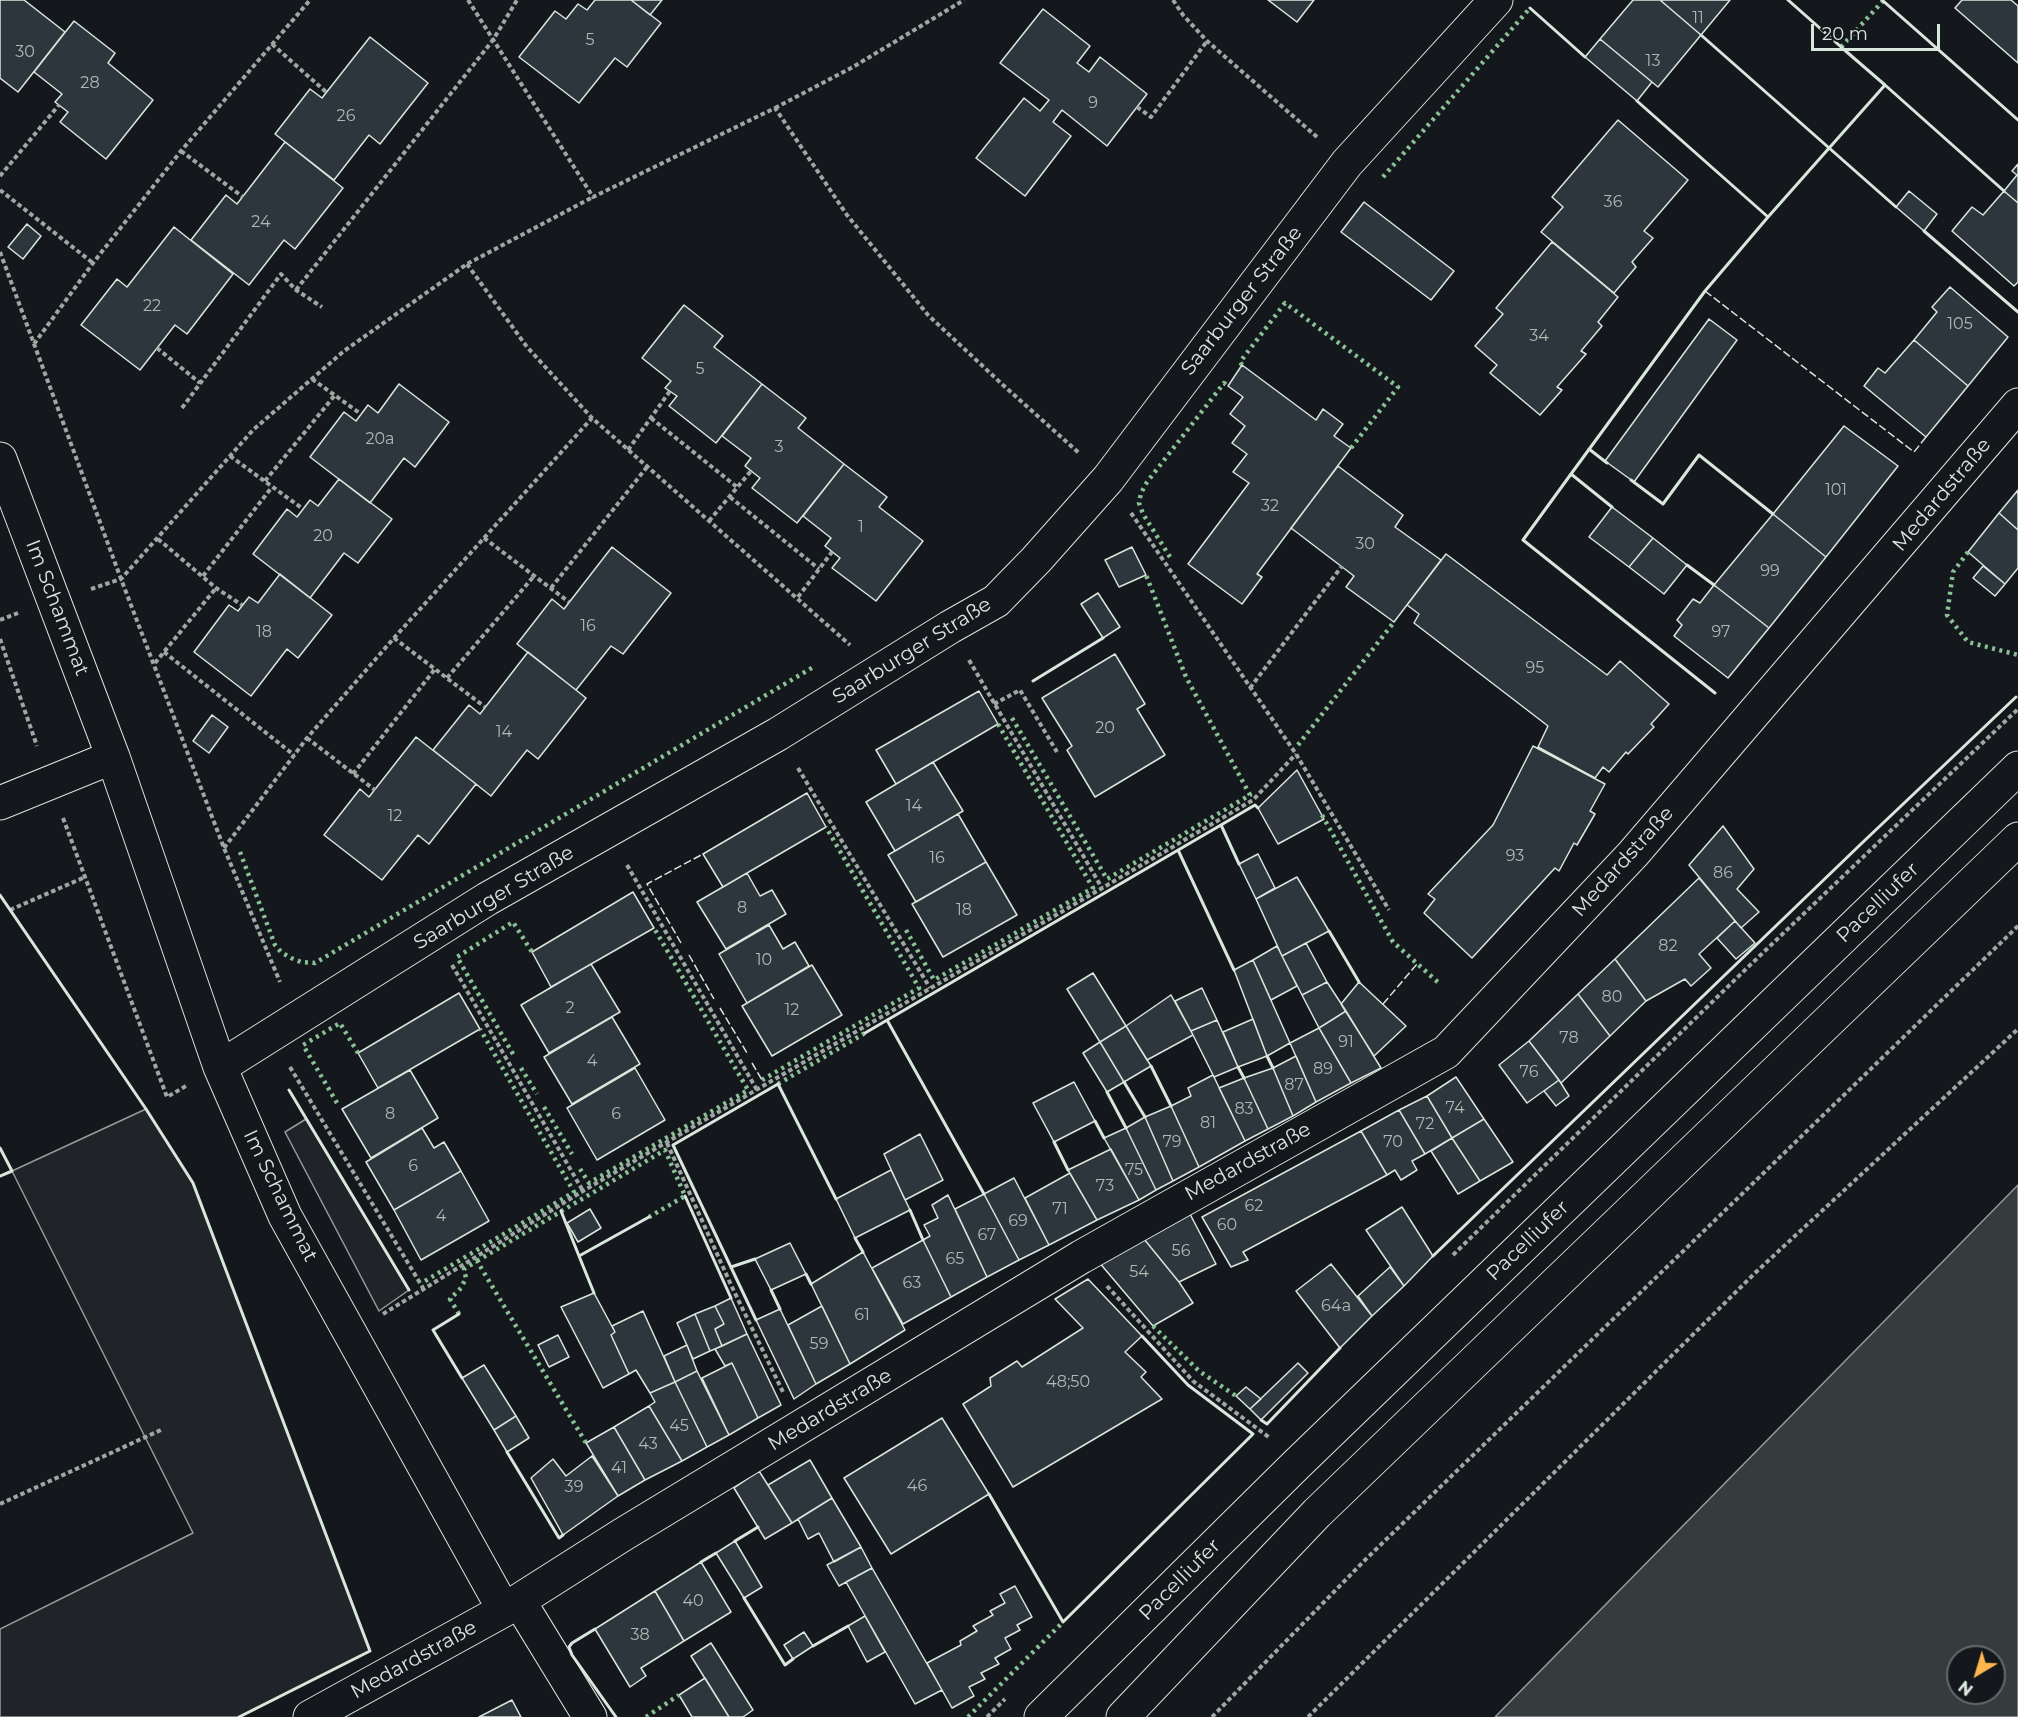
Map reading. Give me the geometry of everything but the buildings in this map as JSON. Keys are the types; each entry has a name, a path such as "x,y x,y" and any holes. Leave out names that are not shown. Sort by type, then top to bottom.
{"street":[{"name":"Saarburger Straße","path":"220,1067 487,899 778,734 996,601 1108,479 1347,163 1496,0"},
{"name":"Medardstraße","path":"310,1717 512,1605 622,1535 1081,1257 1446,1052 1633,854 2018,405"},
{"name":"Im Schammat","path":"0,459 113,757 220,1067 285,1216 512,1605 590,1717"},
{"path":"0,803 113,757"},
{"name":"Pacelliufer","path":"1041,1717 1296,1465 2018,768"},
{"path":"1123,1717 1317,1513 2018,839"}],"path":[{"path":"34,344 93,263 181,151 310,0"},
{"path":"468,0 593,197"},
{"path":"296,290 493,40 517,0"},
{"path":"54,600 121,579 253,430 344,351 467,264 593,197 853,67 964,0"},
{"path":"1173,0 1183,15 1207,41 1288,114"},
{"path":"1137,107 1151,117 1207,41"},
{"path":"272,44 326,92"},
{"path":"0,176 59,105"},
{"path":"775,108 847,215 928,315 1108,479 1296,754 1389,910"},
{"path":"181,151 243,197"},
{"path":"0,190 93,263"},
{"path":"0,252 224,848 281,985 298,1017"},
{"path":"467,264 527,347 592,418 798,597 879,672"},
{"path":"182,408 281,274 296,290 322,308"},
{"path":"157,348 200,383"},
{"path":"312,379 361,414"},
{"path":"628,450 670,391"},
{"path":"265,481 335,395"},
{"path":"224,848 307,738 592,418"},
{"path":"651,418 737,488"},
{"path":"230,456 303,509"},
{"path":"551,588 647,467"},
{"path":"709,521 751,471"},
{"path":"203,576 272,487"},
{"path":"730,496 819,568"},
{"path":"484,538 569,602"},
{"path":"158,539 216,588 242,605"},
{"path":"798,597 832,552"},
{"path":"1250,688 1342,566"},
{"path":"447,678 534,576"},
{"path":"155,664 216,588"},
{"path":"950,627 1102,888"},
{"path":"394,638 485,707"},
{"path":"0,639 50,782 167,1097 220,1067"},
{"path":"164,652 294,755"},
{"path":"353,774 435,669"},
{"path":"994,704 1020,690 1056,752"},
{"path":"778,734 930,988"},
{"path":"307,738 375,790"},
{"path":"352,1334 583,1191 1253,800 1296,754"},
{"path":"608,831 757,1090"},
{"path":"10,910 85,877"},
{"path":"1212,1717 1365,1560 2018,926"},
{"path":"433,934 583,1191"},
{"path":"1308,1717 1755,1273 2018,1029"},
{"path":"271,1036 423,1288"},
{"path":"667,1143 732,1287 802,1426"},
{"path":"1081,1257 1193,1381 1270,1437 1296,1465"},
{"path":"0,1504 163,1429"}],"shaded area":[{"path":"146,1109 193,1183 370,1651 239,1717 0,1717 0,1629 193,1533 12,1171"},
{"path":"306,1119 409,1290 379,1311 285,1132"},
{"path":"2018,1185 2018,1717 1495,1717"}],"hedge":[{"path":"1841,47 1883,1"},
{"path":"1383,177 1530,8"},
{"path":"1242,365 1240,362 1285,303 1398,387 1351,448"},
{"path":"1170,557 1143,514 1139,503 1141,493 1147,482 1224,383 1228,386"},
{"path":"1968,552 1953,572 1947,615 1968,642 2018,655"},
{"path":"1012,718 1107,879 1250,795 1186,677 1146,575"},
{"path":"1298,745 1394,622"},
{"path":"240,852 275,945 291,958 301,962 315,963 815,666"},
{"path":"906,930 934,980 1093,888 998,724"},
{"path":"1322,815 1393,942 1441,985"},
{"path":"762,1080 919,988 826,827"},
{"path":"513,1054 457,957 513,922 532,952"},
{"path":"580,1169 589,1183 748,1090 654,928"},
{"path":"337,1103 303,1045 340,1023 358,1053"},
{"path":"425,1281 574,1192 480,1029"},
{"path":"778,1084 865,1033"},
{"path":"521,1068 537,1094"},
{"path":"544,1107 572,1154"},
{"path":"477,1261 665,1150 685,1196 649,1217"},
{"path":"459,1314 450,1299 461,1288 466,1278 464,1269 477,1261 586,1443"},
{"path":"1153,1326 1199,1371 1236,1396"},
{"path":"968,1717 1063,1622"},
{"path":"646,1717 679,1695"}],"fence":[{"path":"1705,291 1914,452 1926,437"},
{"path":"681,943 647,884 703,854"},
{"path":"689,955 714,999"},
{"path":"1383,1004 1417,964"},
{"path":"720,1008 747,1053"},
{"path":"752,1063 762,1080"}],"wall":[{"path":"1788,0 1840,46"},
{"path":"1882,0 2018,120"},
{"path":"1530,8 1585,57"},
{"path":"1701,35 1896,207"},
{"path":"1637,101 1768,217 1885,85 1841,47"},
{"path":"1885,85 2004,191"},
{"path":"1612,507 1571,474 1705,291 1768,217"},
{"path":"1924,231 2018,312"},
{"path":"1589,449 1607,463"},
{"path":"1631,480 1663,504 1699,455 1773,514"},
{"path":"1571,474 1523,540 1715,693"},
{"path":"1687,565 1714,585"},
{"path":"1033,681 1103,638"},
{"path":"1433,1256 2016,697"},
{"path":"865,1033 1255,805 1258,808"},
{"path":"1221,825 1239,864"},
{"path":"1178,850 1234,970"},
{"path":"0,895 146,1109 193,1183 370,1651 239,1717"},
{"path":"1329,931 1359,982"},
{"path":"887,1020 984,1194"},
{"path":"1267,1056 1273,1068"},
{"path":"1151,1066 1171,1106"},
{"path":"1238,1067 1244,1078"},
{"path":"1124,1082 1145,1117"},
{"path":"756,1320 673,1145 778,1084 836,1199"},
{"path":"289,1090 409,1290"},
{"path":"1107,1092 1126,1128"},
{"path":"1095,1121 1104,1138"},
{"path":"1054,1142 1068,1170"},
{"path":"0,1148 12,1171 0,1176"},
{"path":"685,1196 731,1298"},
{"path":"910,1210 923,1240"},
{"path":"561,1211 579,1256 649,1217"},
{"path":"855,1238 863,1252"},
{"path":"579,1256 594,1293"},
{"path":"731,1267 755,1259"},
{"path":"806,1274 811,1284"},
{"path":"771,1290 780,1309"},
{"path":"459,1314 433,1330 462,1378"},
{"path":"989,1494 1063,1622 1253,1434 1188,1385 1142,1336"},
{"path":"1261,1420 1267,1424 1340,1348"},
{"path":"507,1452 559,1538 563,1535"},
{"path":"735,1541 758,1527"},
{"path":"701,1562 716,1553"},
{"path":"744,1598 785,1665 793,1659"},
{"path":"813,1646 848,1626"},
{"path":"595,1629 569,1647 572,1655 616,1717"}]}
